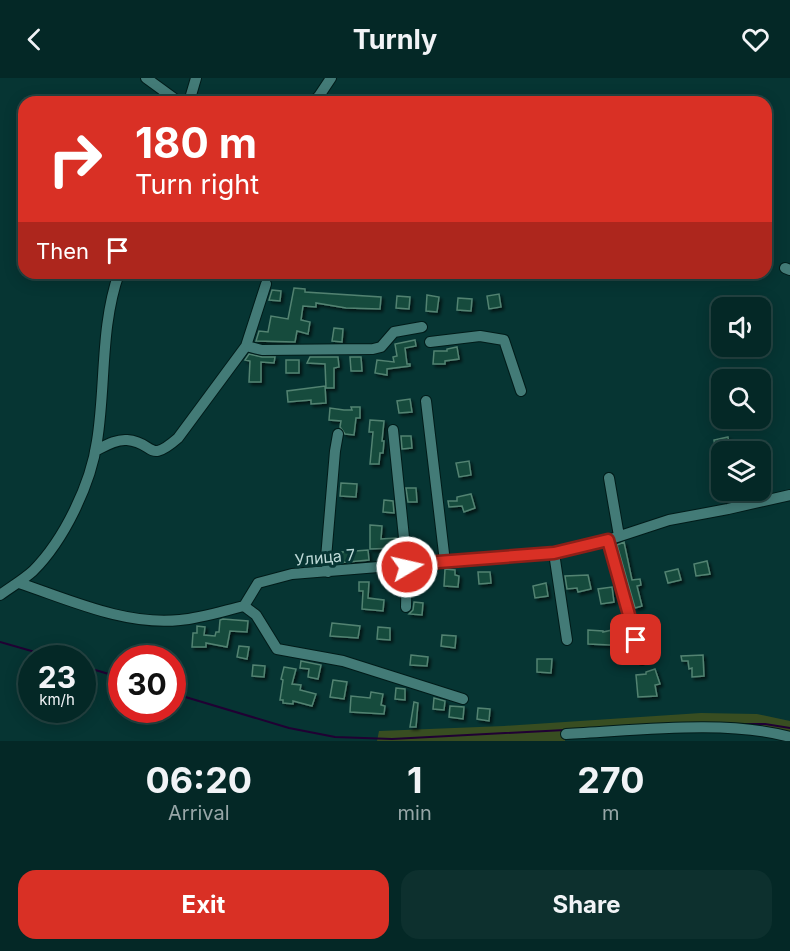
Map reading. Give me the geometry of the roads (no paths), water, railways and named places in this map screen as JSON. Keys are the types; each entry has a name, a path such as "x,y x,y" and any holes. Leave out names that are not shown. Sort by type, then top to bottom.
{"street":[{"path":"146,78 171,96"},
{"path":"191,96 196,78"},
{"path":"319,96 331,78"},
{"path":"0,596 19,583 46,555 67,522 82,492 95,451 109,310 117,279"},
{"path":"95,451 121,440 134,441 156,452 178,438 246,346 266,284"},
{"path":"246,346 273,350 373,350 381,347 394,332 422,327"},
{"path":"430,342 480,336 504,340 521,391"},
{"path":"426,401 445,562"},
{"path":"393,430 407,567 406,607"},
{"path":"328,572 326,558 338,434"},
{"path":"609,478 619,536"},
{"name":"Улица 7","path":"243,606 258,583 292,574 403,565 407,567 554,553 608,540 669,520 790,495"},
{"path":"608,540 642,660"},
{"path":"554,553 567,640"},
{"path":"19,583 106,612 152,620 181,620 243,606 256,615 277,649 343,661 463,699"},
{"path":"566,734 698,728 767,730 790,737"}],"waterway":[{"path":"0,642 18,647"},
{"path":"96,670 108,674"},
{"path":"186,697 289,728 335,737 392,739 565,730"},
{"path":"742,724 765,724 790,728"}]}
